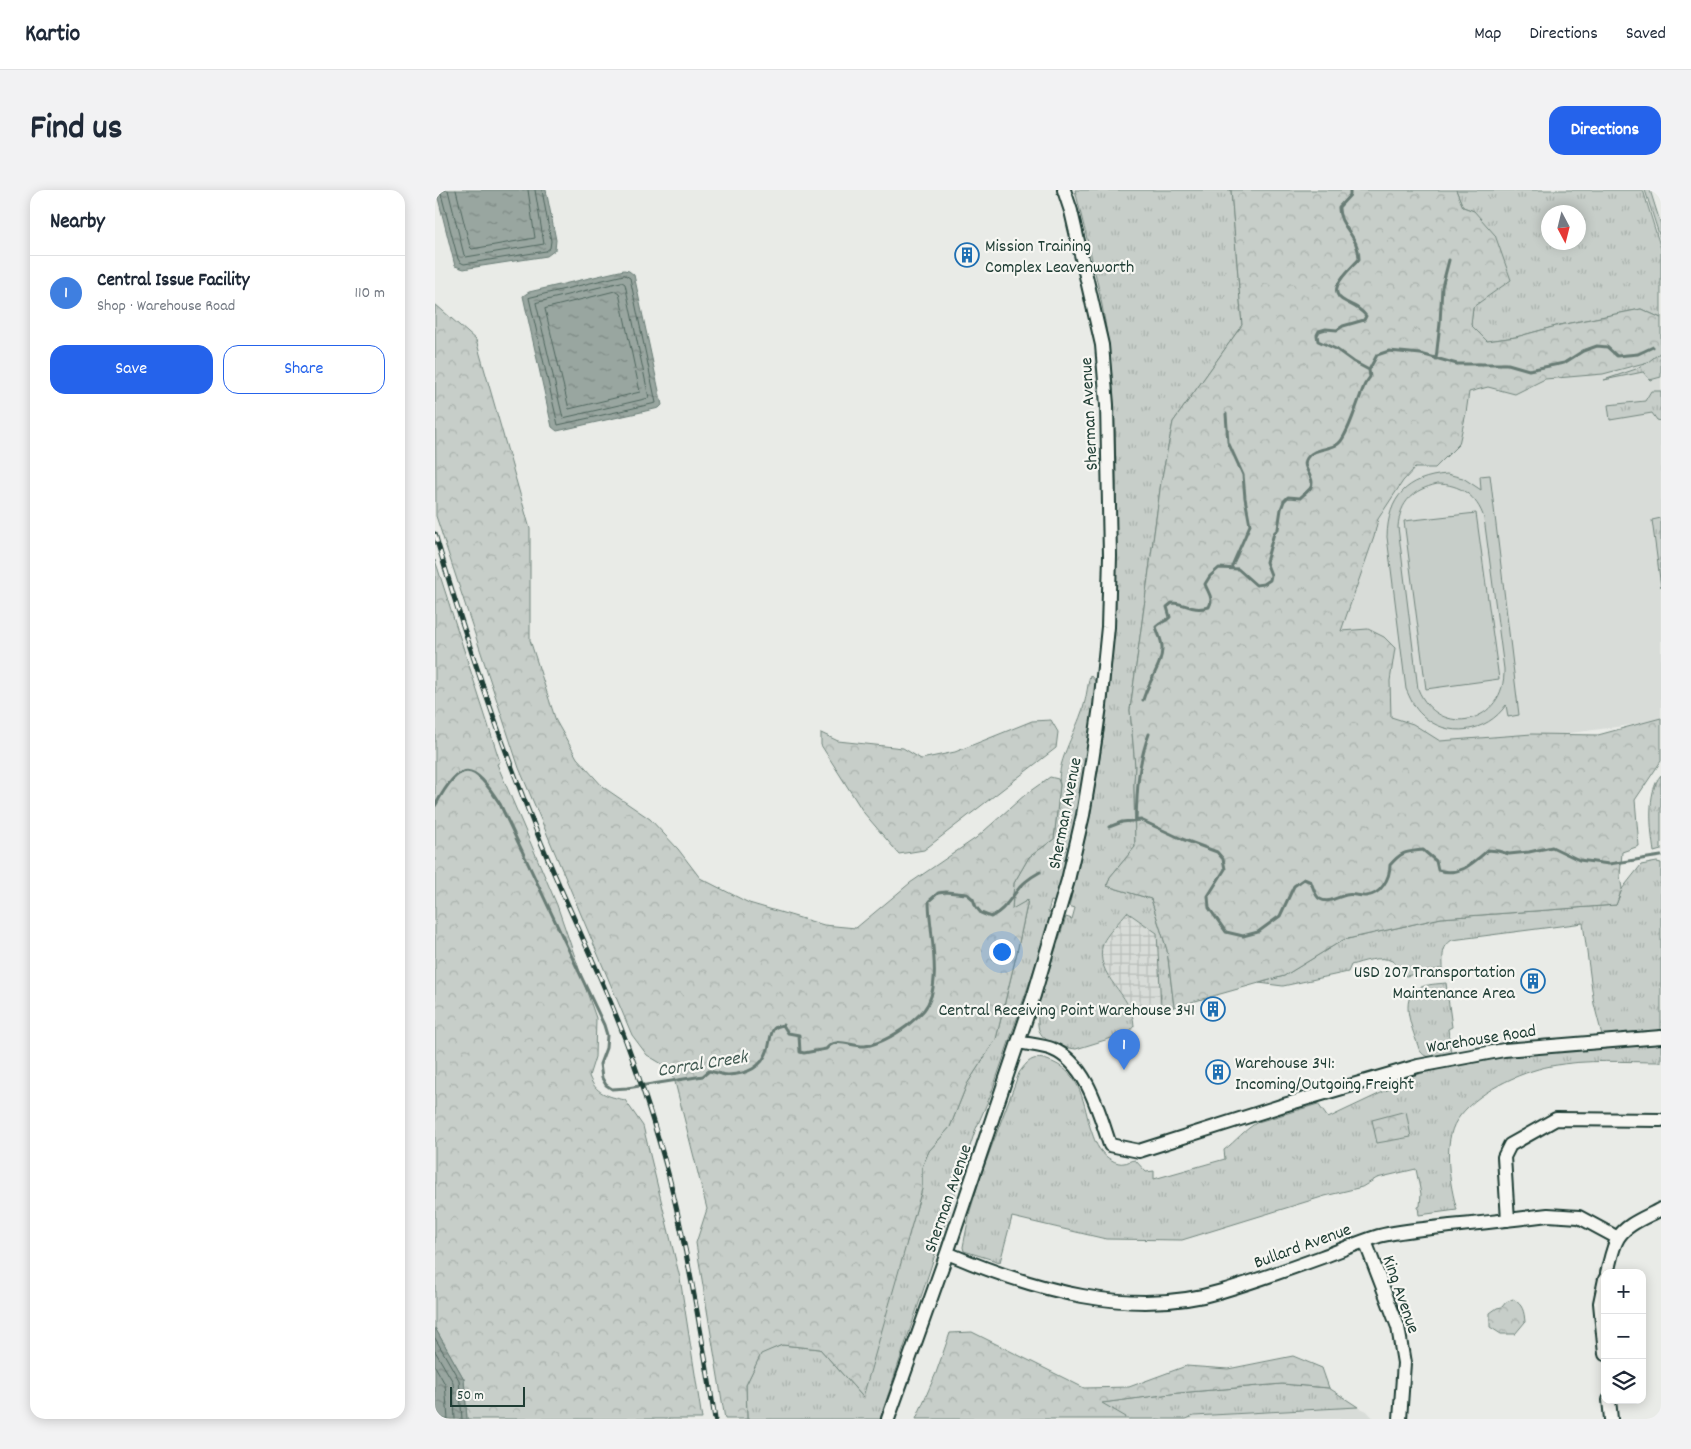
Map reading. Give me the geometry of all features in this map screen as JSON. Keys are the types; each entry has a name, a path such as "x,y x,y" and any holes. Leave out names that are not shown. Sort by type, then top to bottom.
{"street":[{"name":"Sherman Avenue","path":"888,1419 947,1253 1060,912 1083,814 1100,706 1108,627 1110,556 1107,405 1102,345 1071,211 1064,190"},
{"name":"Warehouse Road","path":"1018,1042 1052,1049 1072,1062 1091,1091 1110,1145 1139,1152 1284,1105 1418,1066 1504,1050 1661,1037"},
{"path":"1508,1220 1504,1157 1510,1145 1556,1119 1661,1120"},
{"path":"1608,1269 1618,1238 1627,1229 1661,1209"},
{"name":"Bullard Avenue","path":"947,1253 970,1263 1041,1287 1099,1298 1137,1302 1177,1301 1220,1292 1365,1241 1404,1230 1548,1215 1579,1216 1618,1238"},
{"name":"King Avenue","path":"1365,1241 1398,1327 1404,1363 1400,1419"},
{"path":"1601,1298 1601,1313"},
{"path":"1609,1404 1611,1419"}],"shaded area":[{"path":"1661,339 1661,721 1427,752 1376,735 1322,624 1433,388"},
{"path":"1127,912 1157,933 1161,1002 1132,1009 1101,965 1103,942"},
{"path":"1358,1407 1367,1411 1374,1419 1174,1419 1194,1416"}],"green space":[{"path":"1075,190 1231,190 1242,325 1173,422 1161,482 1130,710 1135,766 1135,847 1110,877 1107,886 1151,899 1167,950 1174,1007 1164,1010 1161,1006 1157,933 1127,912 1103,943 1101,955 1103,966 1108,976 1132,1014 1134,1026 1128,1033 1076,1049 1052,1043 1042,1036 1038,1025 1039,1001 1066,917 1072,919 1075,908 1069,906 1093,799 1109,691 1115,619 1116,547 1114,400 1108,341 1102,303"},
{"path":"1231,190 1456,190 1463,207 1474,211 1495,235 1511,280 1473,307 1471,325 1487,341 1516,337 1560,325 1641,309 1661,318 1661,352 1648,362 1603,374 1545,379 1515,394 1488,387 1469,392 1459,444 1435,468 1415,468 1403,481 1378,519 1374,537 1341,631 1368,629 1384,637 1395,648 1390,681 1391,717 1413,724 1440,741 1532,734 1598,735 1661,718 1661,761 1635,800 1639,846 1622,852 1620,876 1622,889 1616,905 1441,918 1343,940 1284,976 1174,1007 1167,950 1151,899 1107,886 1110,877 1135,847 1135,766 1130,710 1161,482 1173,422 1242,325"},
{"path":"1456,190 1643,190 1661,249 1661,318 1641,309 1560,325 1516,337 1487,341 1471,325 1473,307 1474,211 1463,207"},
{"path":"1645,190 1650,190 1661,225 1661,241"},
{"path":"435,304 476,340 530,529 530,640 556,721 577,758 603,787 650,819 678,849 700,878 749,903 824,925 856,928 910,883 976,838 1026,794 1050,777 1058,779 1060,785 1054,839 1029,857 1014,883 1012,909 1028,900 996,1039 967,1084 950,1127 929,1151 922,1167 922,1189 863,1397 820,1349 782,1345 761,1354 746,1385 747,1419 725,1419 696,1243 707,1209 672,1070 647,1055 632,1035 519,768 436,516"},
{"path":"1661,352 1661,377 1650,380 1643,372 1604,380 1636,369"},
{"path":"1651,391 1661,391 1661,421 1657,420 1652,413 1610,420 1608,405 1645,401"},
{"path":"1447,474 1463,478 1481,490 1480,476 1490,475 1519,715 1508,717 1506,705 1488,722 1466,730 1443,728 1432,723 1417,709 1406,689 1387,537 1388,523 1391,511 1402,492 1421,479","holes":["1437,484 1453,486 1467,493 1477,503 1484,518 1504,669 1502,688 1494,702 1483,713 1470,719 1455,720 1441,715 1428,705 1418,689 1398,527 1402,510 1409,498 1415,493"]},
{"path":"1476,513 1499,679 1426,689 1404,521"},
{"path":"1661,518 1661,587 1652,520"},
{"path":"435,560 500,762 497,764 557,905 596,1018 595,1057 589,1076 595,1087 603,1093 625,1100 643,1126 680,1278 702,1419 467,1419 464,1379 435,1328"},
{"path":"1090,675 1097,683 1090,738 1081,793 1063,875 1056,902 1051,901 1048,912 1053,914 991,1094 975,1131 880,1419 747,1419 746,1385 761,1353 782,1345 820,1349 862,1396 922,1189 922,1167 929,1151 950,1127 967,1084 996,1039 1028,900 1012,910 1014,883 1029,857 1054,839 1060,769 1083,709"},
{"path":"1051,720 1058,732 1056,748 924,850 899,854 864,813 821,745 821,733 838,741 903,748 921,759 955,752 1032,721"},
{"path":"1661,775 1661,850 1654,852 1651,801 1656,782"},
{"path":"1661,863 1661,1030 1602,1035 1594,1004 1583,923 1452,940 1444,949 1443,968 1406,976 1392,961 1377,959 1351,965 1348,972 1283,986 1259,983 1284,976 1343,940 1441,918 1616,905 1622,889 1641,865"},
{"path":"1446,983 1452,1027 1448,1029 1451,1054 1433,1058 1425,1056 1419,1049 1409,1016 1409,999 1412,993 1419,988"},
{"path":"1661,1043 1661,1062 1592,1062 1551,1066 1525,1073 1499,1085 1475,1101 1457,1120 1452,1129 1450,1140 1450,1177 1457,1210 1419,1215 1418,1207 1420,1206 1421,1194 1416,1169 1377,1178 1362,1187 1325,1196 1182,1240 1106,1239 1012,1217 1000,1262 964,1251 963,1247 970,1211 981,1175 1019,1073 1027,1063 1037,1058 1058,1065 1073,1078 1082,1096 1094,1139 1103,1153 1118,1163 1135,1160 1146,1172 1154,1171 1154,1179 1225,1159 1224,1150 1258,1122 1318,1104 1328,1118 1400,1084 1399,1080 1435,1070 1471,1061 1517,1054"},
{"path":"1406,1111 1411,1137 1377,1143 1372,1120"},
{"path":"1513,1299 1522,1309 1525,1322 1515,1334 1501,1334 1490,1327 1490,1313"},
{"path":"972,1332 1084,1388 1129,1387 1186,1366 1228,1369 1293,1356 1322,1368 1329,1388 1282,1384 1178,1393 1102,1403 1126,1417 1125,1419 916,1419 936,1373 950,1333"},
{"path":"1282,1384 1329,1388 1358,1407 1194,1416 1186,1419 1125,1419 1125,1417 1101,1403 1178,1393"}],"water":[{"path":"436,190 546,190 556,240 555,250 547,256 464,269 455,266"},
{"path":"624,270 634,275 662,405 659,408 557,431 552,427 523,296 529,292"},
{"path":"435,1328 464,1379 467,1419 435,1419"}],"waterway":[{"path":"1143,700 1162,653 1161,640 1156,627 1170,617 1167,607 1172,603 1193,608 1209,607 1211,598 1205,584 1210,576 1219,568 1238,569 1256,585 1264,584 1270,580 1271,575 1266,562 1274,533 1278,529 1284,501 1288,497 1300,498 1310,488 1312,483 1305,465 1307,458 1314,452 1334,446 1342,440 1365,384 1370,377 1369,370 1336,349 1318,341 1317,335 1319,331 1326,329 1337,330 1343,326 1364,320 1366,316 1339,297 1337,292 1340,280 1359,259 1356,243 1342,220 1339,207 1350,195 1350,190"},
{"path":"1436,359 1442,287 1449,260"},
{"path":"1369,370 1377,355 1389,351 1421,354 1457,364 1508,364 1529,370 1564,363 1583,351 1597,346 1607,347 1617,356 1638,354 1653,347"},
{"path":"1226,414 1228,442 1243,475 1250,525 1231,568"},
{"path":"1136,820 1140,766 1149,734"},
{"name":"Corral Creek","path":"435,806 452,780 460,773 467,771 482,780 500,804 604,1025 607,1035 606,1048 600,1064 602,1078 606,1085 612,1089 703,1076 709,1071 728,1075 753,1069 765,1056 773,1030 783,1025 788,1033 799,1035 800,1052 804,1053 826,1049 834,1043 865,1046 887,1038 907,1026 924,1010 930,999 933,987 934,958 929,901 938,893 967,894 973,899 981,913 991,917 1008,903 1024,883 1040,872"},
{"name":"Corral Creek","path":"1109,827 1122,822 1141,820 1182,839 1217,852 1223,859 1225,869 1208,896 1209,908 1226,932 1243,936 1258,932 1280,916 1294,886 1304,879 1311,882 1317,896 1323,900 1349,895 1371,895 1384,885 1390,865 1398,857 1408,852 1423,850 1436,861 1438,870 1446,872 1465,868 1488,850 1509,854 1552,847 1579,860 1609,864 1661,856"}],"railway":[{"path":"435,534 470,648 509,761 550,865 615,1012 651,1116 668,1174 685,1246 715,1419"}],"place":[{"name":"Mission Training Complex Leavenworth","path":"967,255"},
{"name":"USD 207 Transportation Maintenance Area","path":"1533,981"},
{"name":"Central Receiving Point Warehouse 341","path":"1213,1009"},
{"name":"Central Issue Facility","path":"1124,1070"},
{"name":"Warehouse 341: Incoming/Outgoing Freight","path":"1218,1072"}]}
